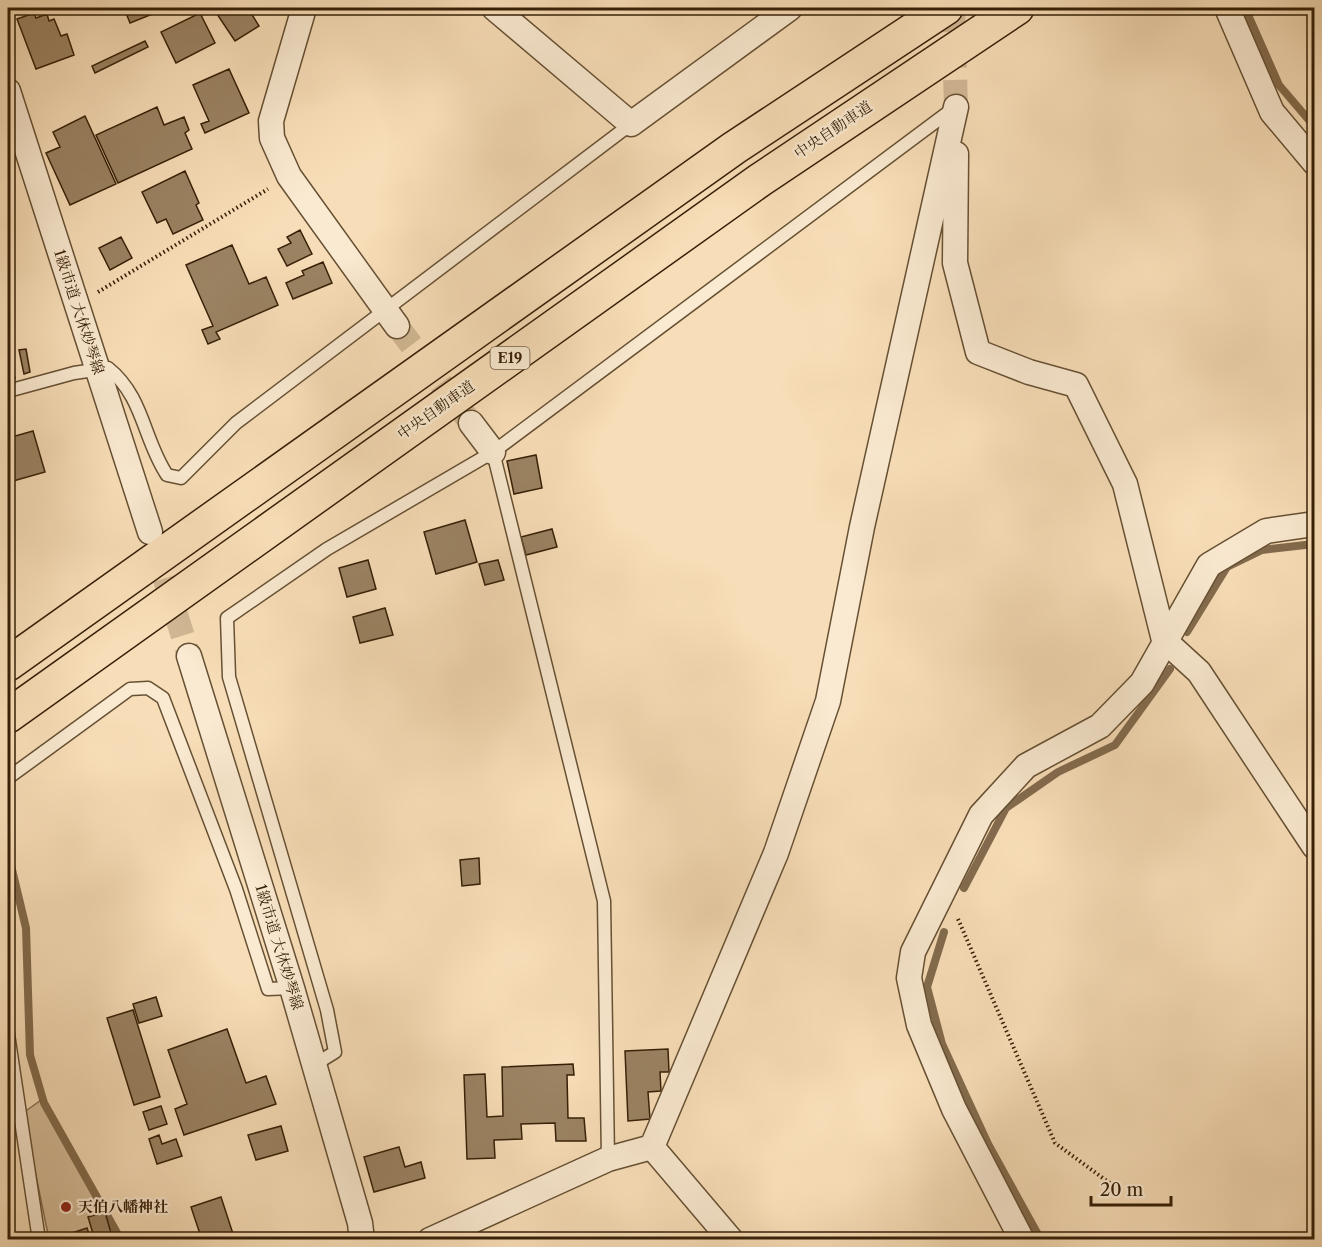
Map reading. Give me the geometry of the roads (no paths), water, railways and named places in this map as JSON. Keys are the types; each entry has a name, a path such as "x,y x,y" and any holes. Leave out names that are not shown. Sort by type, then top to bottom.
{"highway":[{"name":"E19","path":"8,664 734,148 946,8"},
{"name":"中央自動車道","path":"8,716 760,180 1017,8"}],"street":[{"path":"304,8 271,121 272,138 289,176 392,319"},
{"path":"494,8 631,124 790,8"},
{"path":"1227,8 1272,112 1314,162"},
{"name":"1級市道 大休妙琴線","path":"8,91 150,532"},
{"path":"956,106 955,263 978,352 1076,385 1125,484 1164,640 1199,672 1314,846"},
{"path":"652,1148 776,853 828,701 862,527 956,106"},
{"path":"471,423 493,453"},
{"path":"1022,1239 954,1109 919,1025 909,978 913,952 981,815 1026,766 1100,726 1142,683 1164,640 1209,565 1266,531 1314,524"},
{"name":"1級市道 大休妙琴線","path":"189,656 292,988 360,1223 362,1239"},
{"path":"430,1239 608,1159 652,1148"},
{"path":"652,1148 731,1239"}],"lane":[{"path":"314,1065 335,1052 327,1010 229,677 227,618 327,549 493,453 956,106"},
{"path":"8,391 108,368 123,380 141,412 157,460 167,475 181,478 236,423 392,319 631,124"},
{"path":"493,453 604,901 608,1159"},
{"path":"8,778 130,689 148,688 164,698 236,889 268,989 292,988"},
{"path":"8,1034 39,1239"}],"waterway":[{"path":"1249,8 1249,17 1279,85 1314,126"},
{"path":"1187,632 1227,567 1262,550 1314,544"},
{"path":"964,888 1006,808 1058,772 1115,745 1170,669"},
{"path":"8,853 26,928 30,1055 44,1103 121,1240"},
{"path":"944,932 927,987 942,1044 988,1144 1041,1240"}],"tunnel":[{"path":"953,8 956,107"},
{"path":"397,326 471,423"},
{"path":"154,544 189,656"}],"place":[{"name":"天伯八幡神社","path":"66,1207"}]}
